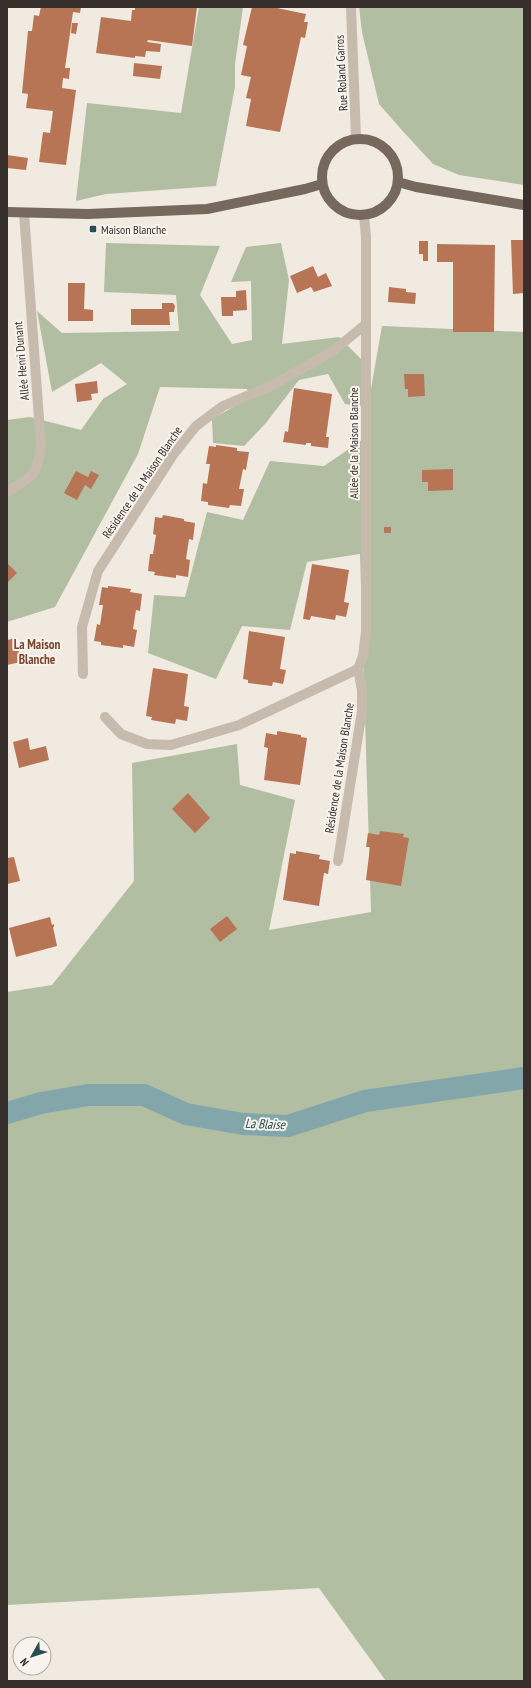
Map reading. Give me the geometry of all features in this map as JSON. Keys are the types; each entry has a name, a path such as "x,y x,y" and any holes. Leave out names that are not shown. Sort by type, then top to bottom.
{"main road":[{"path":"356,138 367,139 378,143 387,150 394,159 398,170 398,182 394,194 387,204 376,212 364,215 352,215 341,211 332,204 325,195 321,171 325,159 333,149 343,142 356,138"},
{"path":"398,182 416,187 524,205"},
{"path":"7,212 88,214 207,209 306,190 322,184"}],"street":[{"name":"Rue Roland Garros","path":"351,7 356,138"},
{"name":"Allée Henri Dunant","path":"7,492 30,477 38,467 41,446 24,213"},
{"name":"Allée de la Maison Blanche","path":"358,669 363,656 366,632 366,237 364,215"},
{"name":"Résidence de la Maison Blanche","path":"83,674 82,627 98,571 173,455 196,426 223,406 273,386 333,351 366,324"},
{"name":"Résidence de la Maison Blanche","path":"338,861 362,711 362,690 358,669"},
{"path":"105,717 121,734 147,744 171,745 239,725 358,669"}],"green space":[{"path":"199,7 243,7 235,64 235,87 216,186 106,194 76,201 87,103 181,113"},
{"path":"359,7 524,7 524,185 459,175 433,164 379,104 362,32"},
{"path":"106,243 220,246 200,295 232,344 252,340 251,281 231,282 246,247 281,243 289,280 282,344 339,337 362,360 362,406 345,404 328,374 299,380 265,424 244,446 213,443 212,419 251,397 247,389 160,387 138,454 55,607 7,622 7,420 30,417 81,430 103,399 127,384 101,363 52,392 37,311 62,333 179,331 176,295 104,292"},
{"path":"382,326 524,332 524,1681 386,1681 319,1588 7,1605 7,992 52,985 134,881 132,763 237,744 240,785 295,800 269,930 371,912 360,554 307,562 290,630 242,626 216,679 148,653 154,595 185,597 207,512 243,520 270,461 324,466 362,440"}],"building":[{"path":"41,7 81,7 80,13 73,12 65,68 70,68 69,79 63,78 62,88 76,90 66,165 39,162 43,132 50,133 53,111 26,108 28,94 22,93 28,31 32,31 34,15 39,16"},
{"path":"135,7 197,7 192,46 148,40 147,42 161,44 160,52 146,51 145,57 135,56 135,58 96,53 101,17 131,21 132,10 135,10"},
{"path":"252,7 272,7 306,14 304,22 308,22 305,38 301,37 280,132 246,126 251,99 246,98 251,77 241,75 247,46 243,45"},
{"path":"72,23 78,23 76,34 71,33"},
{"path":"134,63 162,66 160,79 133,76"},
{"path":"7,155 28,158 26,170 7,168"},
{"path":"511,240 524,240 524,293 513,294"},
{"path":"419,241 428,241 428,261 423,261 423,254 419,254"},
{"path":"437,244 495,245 494,332 453,332 453,262 437,262"},
{"path":"313,266 318,277 326,273 332,286 314,292 311,287 297,293 290,276"},
{"path":"68,283 85,283 84,309 93,310 93,321 68,321"},
{"path":"389,287 406,289 406,292 416,293 415,304 388,302"},
{"path":"246,290 247,310 233,311 233,316 222,316 221,297 236,297 236,291"},
{"path":"162,303 173,303 175,306 174,312 169,312 170,325 131,325 131,309 162,309"},
{"path":"404,374 424,374 425,396 408,397 408,389 405,389"},
{"path":"97,381 98,393 91,394 92,400 77,402 75,384"},
{"path":"294,388 332,394 326,437 329,437 328,448 311,446 311,443 306,443 306,445 283,442 285,431 288,432"},
{"path":"216,445 237,448 237,451 249,452 246,470 243,469 239,489 244,489 241,506 230,505 229,508 208,505 208,502 201,501 203,483 207,484 210,464 206,464 209,446 216,447"},
{"path":"453,469 453,490 428,491 428,482 422,482 422,470"},
{"path":"76,471 88,477 91,471 99,475 91,489 85,485 77,500 64,493"},
{"path":"163,515 184,519 184,521 195,523 193,540 189,539 186,559 190,560 188,577 176,575 176,578 154,575 155,572 148,571 150,554 153,554 156,535 153,534 155,517 162,518"},
{"path":"384,527 391,527 391,533 384,533"},
{"path":"7,563 17,573 7,583"},
{"path":"312,564 349,570 344,602 349,603 346,617 336,615 335,620 311,616 310,620 303,619"},
{"path":"108,586 131,589 130,592 142,594 140,611 136,610 133,629 137,630 134,647 123,645 123,648 101,645 101,642 94,641 97,624 100,625 103,605 99,605 102,587 108,588"},
{"path":"249,631 285,637 280,669 286,670 283,684 273,682 272,686 248,683 248,680 243,679"},
{"path":"16,638 21,662 7,665 7,640"},
{"path":"153,668 188,674 184,706 189,707 187,721 176,719 175,724 151,720 152,717 146,716"},
{"path":"277,731 301,735 301,737 307,738 300,785 264,780 268,748 264,747 266,733 277,735"},
{"path":"28,738 30,750 46,746 49,760 19,768 13,742"},
{"path":"188,793 210,818 195,833 172,809"},
{"path":"380,831 404,834 403,837 409,838 401,886 366,880 370,847 366,847 368,833 379,835"},
{"path":"296,851 320,855 319,859 330,861 328,874 324,873 319,906 283,900 290,853 296,854"},
{"path":"14,857 20,881 7,884 7,858"},
{"path":"227,916 237,929 220,942 210,929"},
{"path":"50,917 52,925 54,924 53,927 57,946 16,957 9,928"}],"waterway":[{"name":"La Blaise","path":"7,1113 41,1103 88,1095 144,1095 186,1114 243,1124 288,1126 365,1101 524,1078"}],"place":[{"name":"Maison Blanche","path":"93,229"}],"district":[{"name":"La Maison Blanche","path":"37,652"}]}
